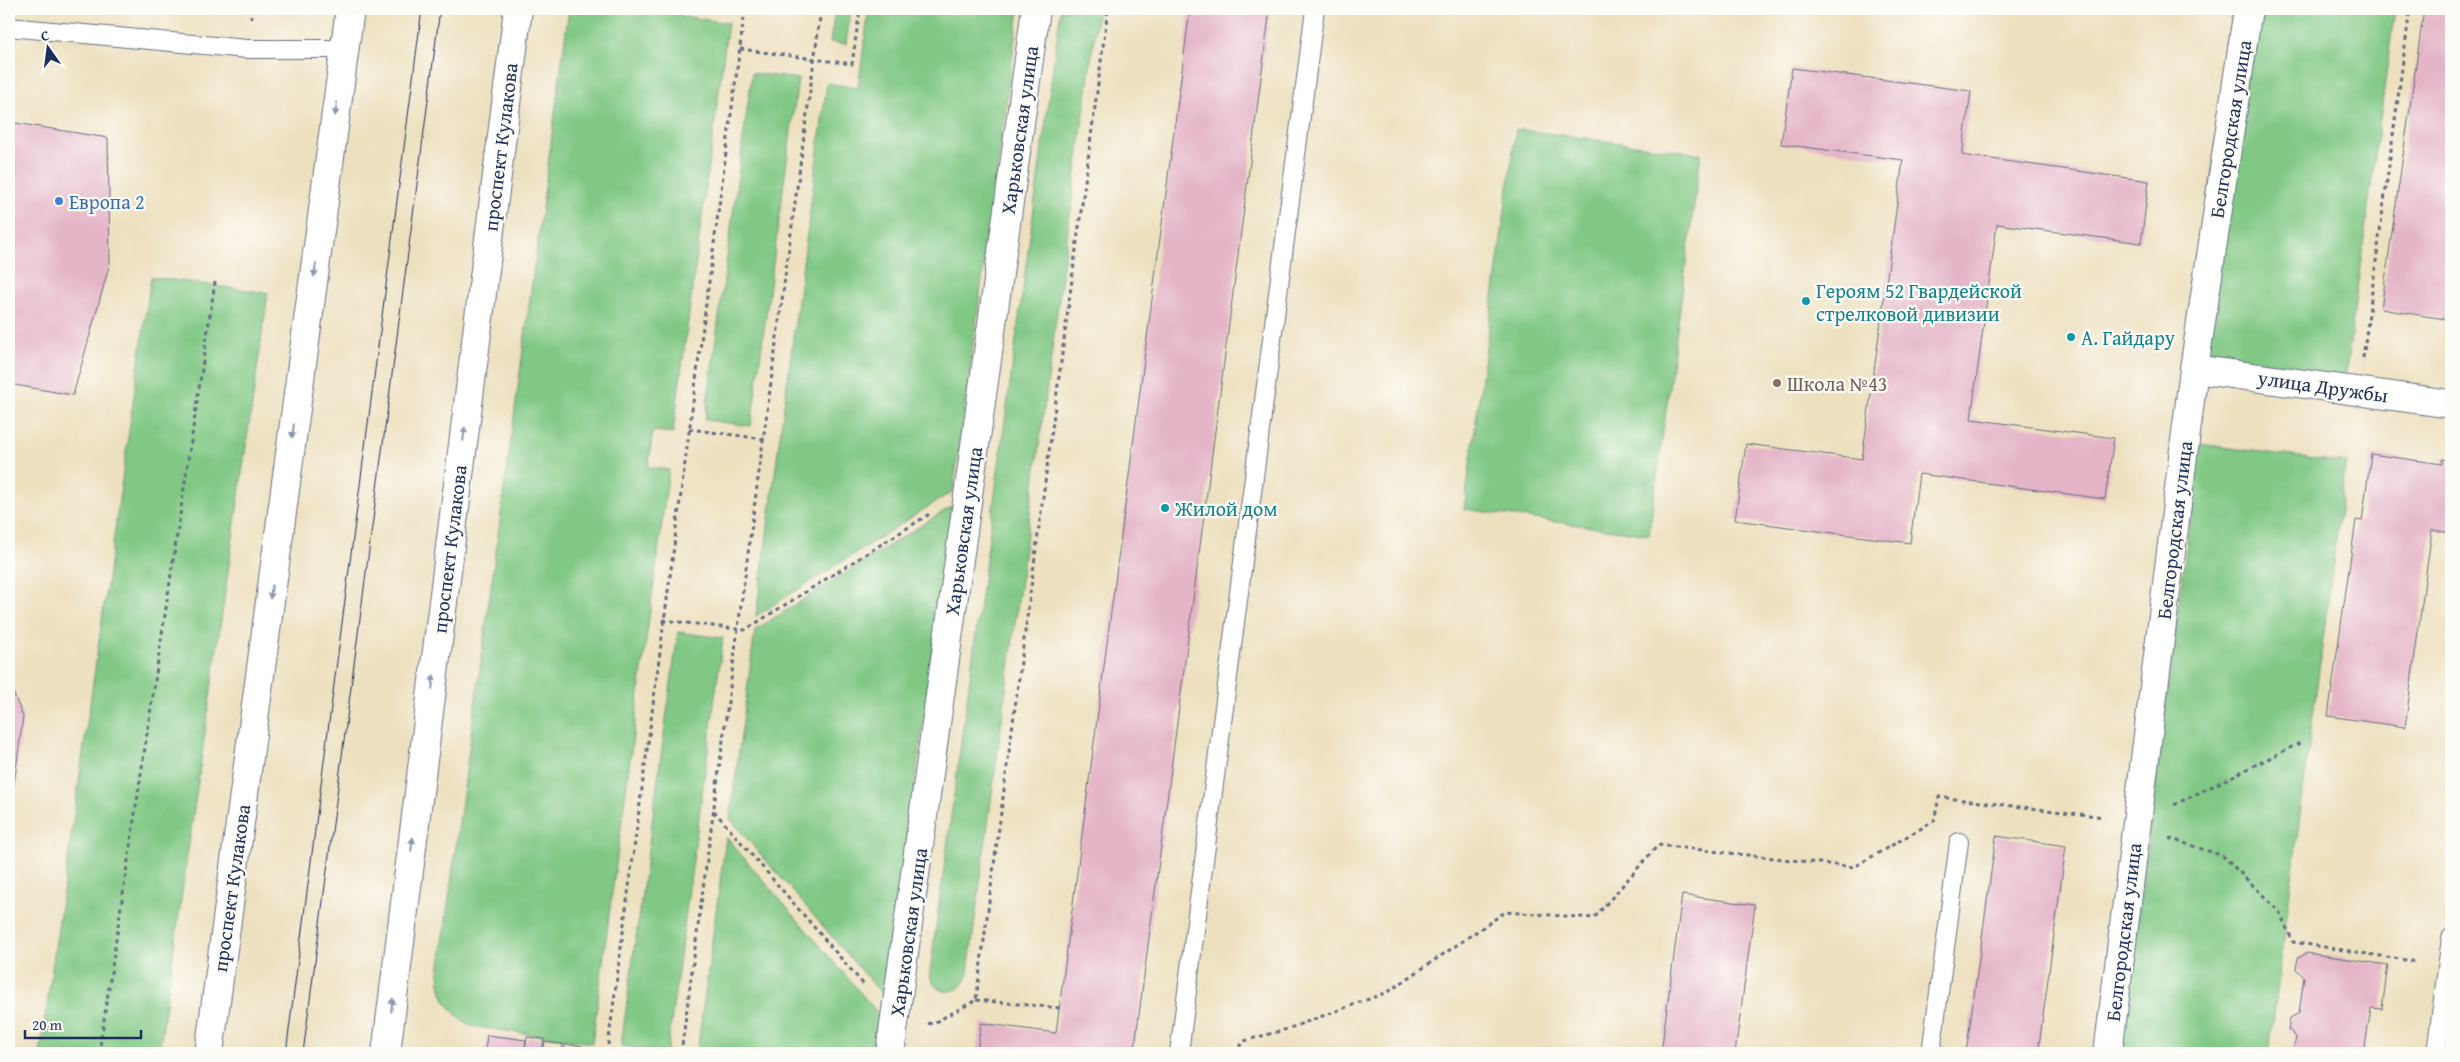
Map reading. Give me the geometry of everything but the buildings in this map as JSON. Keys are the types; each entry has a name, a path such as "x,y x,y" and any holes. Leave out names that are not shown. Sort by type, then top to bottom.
{"street":[{"name":"проспект Кулакова","path":"209,1053 350,9"},
{"name":"проспект Кулакова","path":"343,58 358,9"},
{"name":"проспект Кулакова","path":"510,9 513,45"},
{"name":"проспект Кулакова","path":"386,1053 518,9"},
{"name":"Харьковская улица","path":"890,1053 896,1021 1036,9"},
{"name":"Белгородская улица","path":"2108,1053 2194,369 2248,9"},
{"name":"улица Дружбы","path":"2194,369 2451,404"}],"lane":[{"path":"1179,1053 1315,9"},
{"path":"9,27 343,58"},
{"path":"1931,1053 1959,842"},
{"path":"2436,1053 2451,938"}],"path":[{"path":"607,1053 745,9"},
{"path":"681,1053 821,9"},
{"path":"740,49 852,64 860,9"},
{"path":"976,1000 1108,9"},
{"path":"2359,391 2410,9"},
{"path":"99,1053 215,282"},
{"path":"689,429 764,439"},
{"path":"663,620 745,630 969,489"},
{"path":"2138,819 2174,804 2302,742"},
{"path":"1234,1053 1244,1041 1287,1029 1388,992 1505,912 1594,918 1658,845 1854,867 1934,821 1939,797 2138,819 2223,856 2279,911 2293,942 2448,966"},
{"path":"714,811 896,1021 932,1024 976,1000 1060,1008"}],"green space":[{"path":"569,9 682,9 681,16 728,23 673,433 653,431 648,467 669,470 592,1043 471,1026 451,1010 447,1004 441,989 439,972"},
{"path":"835,9 851,9 846,44 830,42"},
{"path":"869,9 1019,9 953,491 756,616 827,83 858,88"},
{"path":"1061,9 1098,9 967,979 957,989 945,991 935,985 931,979 930,971"},
{"path":"2234,9 2395,9 2345,378 2187,357"},
{"path":"752,73 798,79 751,426 705,420"},
{"path":"1516,129 1701,154 1649,535 1464,509"},
{"path":"151,277 268,293 159,1053 40,1053"},
{"path":"2200,444 2346,463 2269,1053 2120,1053"},
{"path":"952,506 886,999 730,819 755,630"},
{"path":"678,632 723,638 667,1053 621,1046"},
{"path":"726,837 883,1019 878,1053 697,1053"}],"tram line":[{"path":"286,1053 422,9"},
{"path":"303,1053 440,9"}],"place":[{"name":"Европа 2","path":"59,201"},
{"name":"Героям 52 Гвардейской стрелковой дивизии","path":"1806,301"},
{"name":"А. Гайдару","path":"2071,337"},
{"name":"Школа №43","path":"1777,383"},
{"name":"Жилой дом","path":"1165,508"}]}
